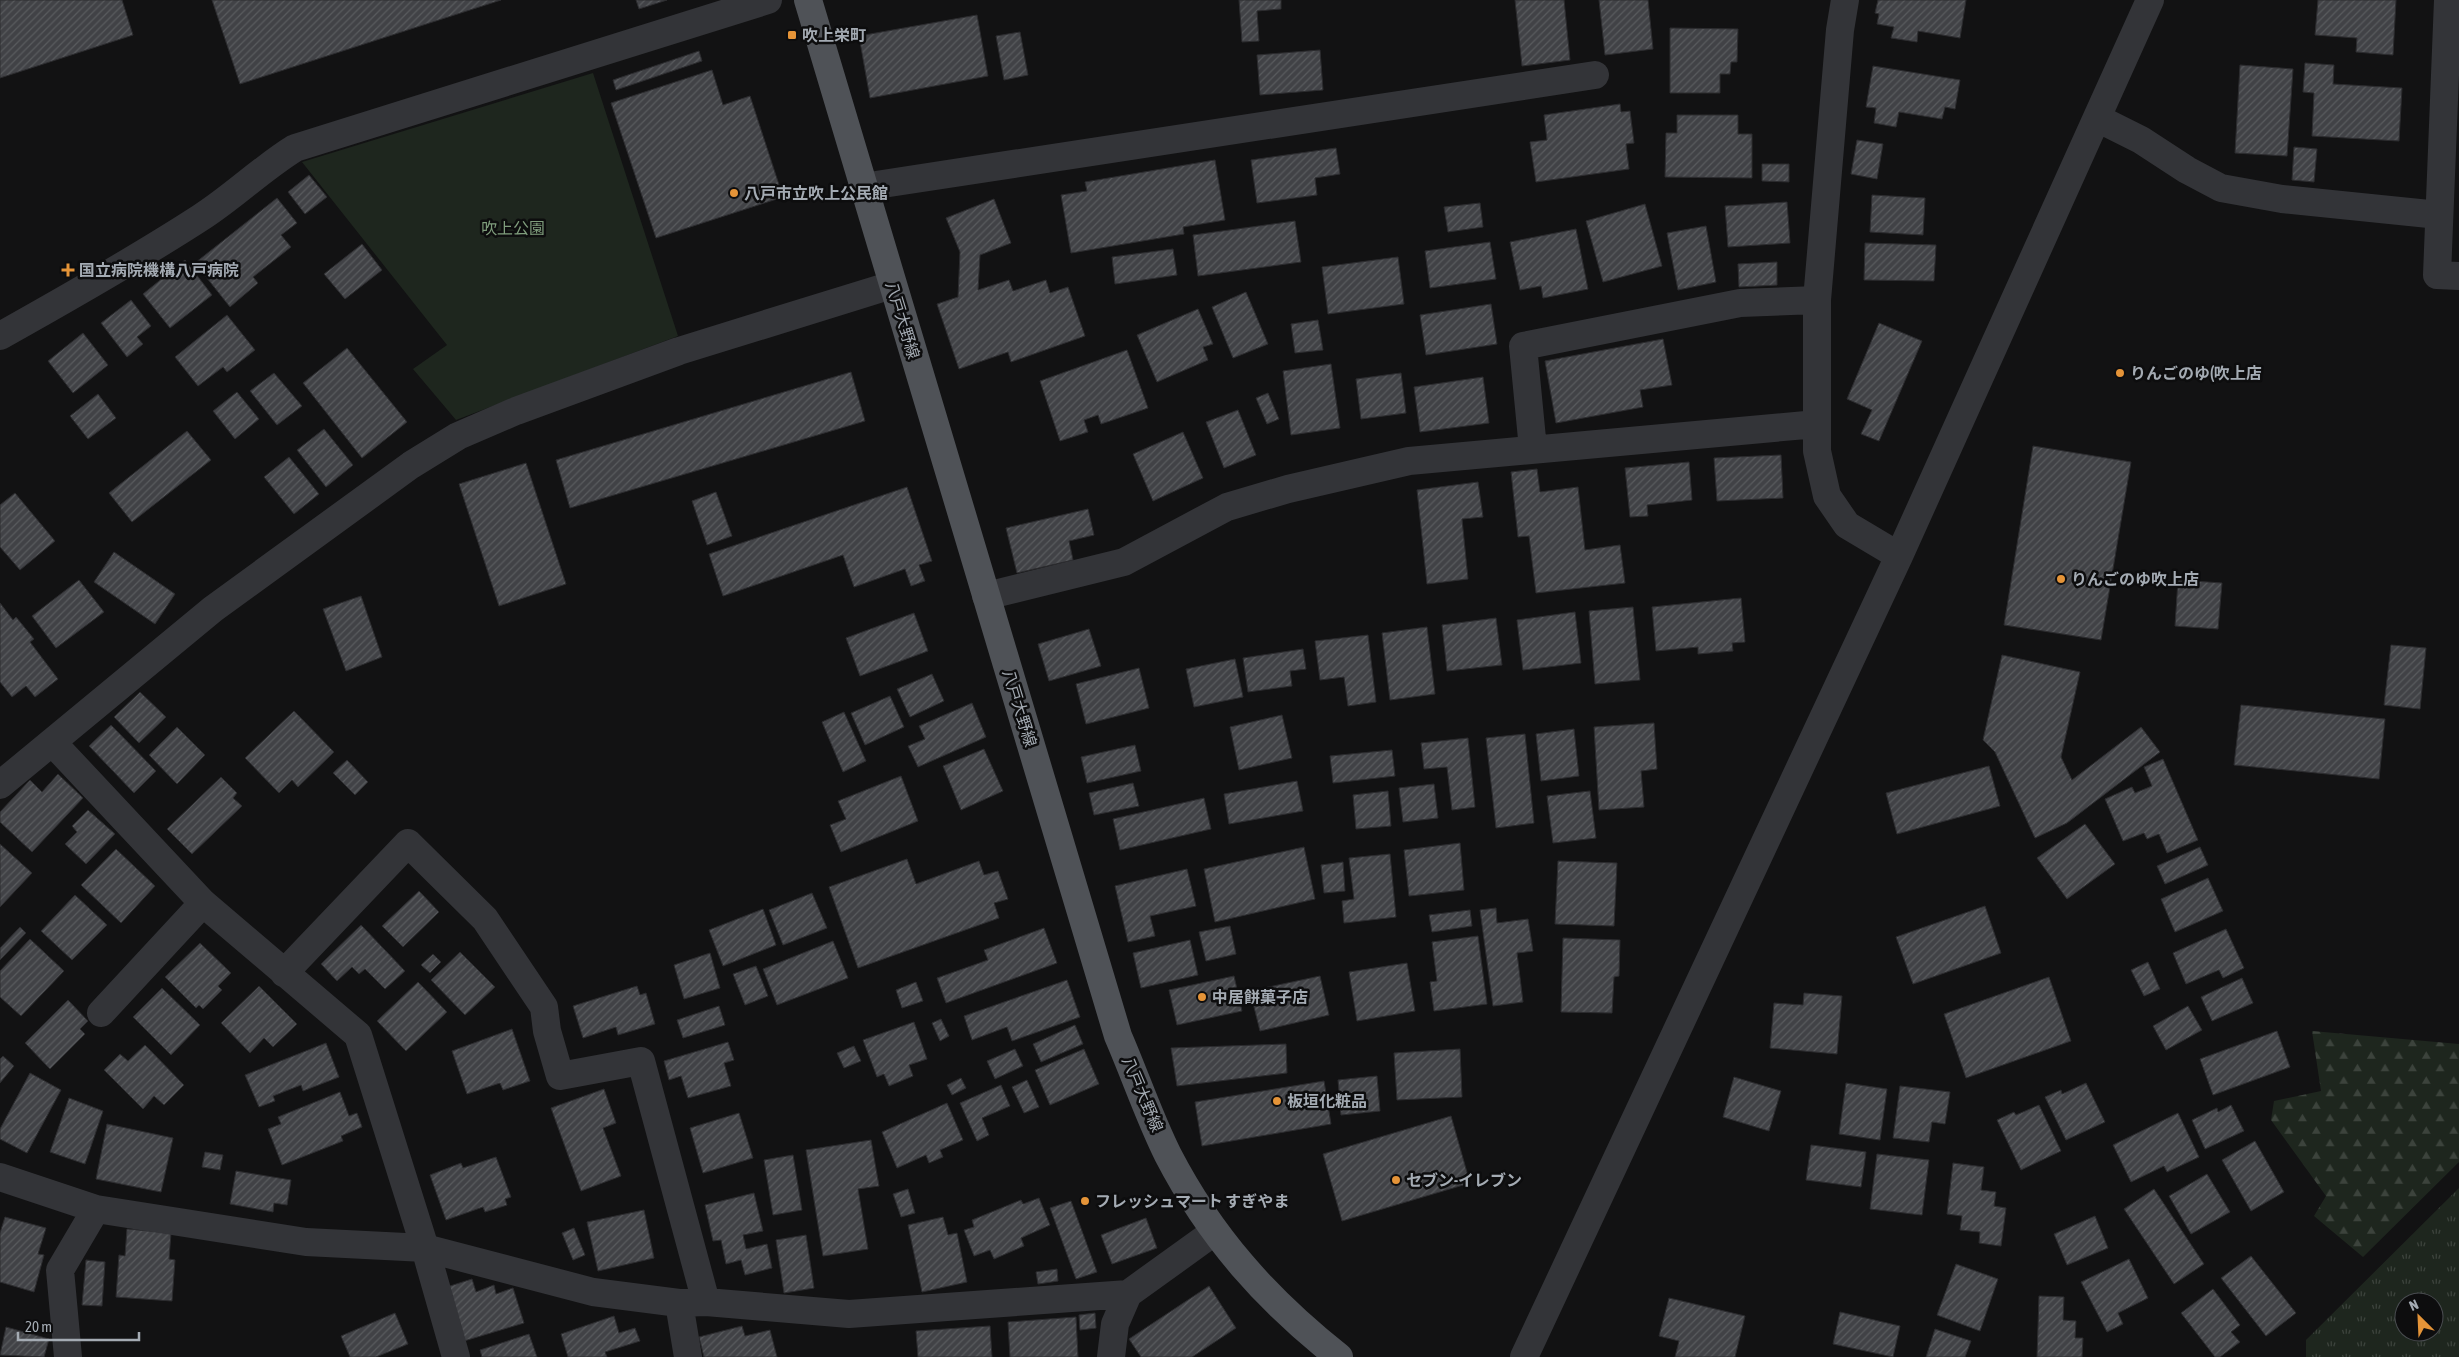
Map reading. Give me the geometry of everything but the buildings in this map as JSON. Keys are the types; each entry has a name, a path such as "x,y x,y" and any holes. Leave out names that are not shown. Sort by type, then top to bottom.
{"main road":[{"name":"八戸大野線","path":"808,0 1118,1036 1168,1155 1214,1232 1245,1271 1298,1324 1339,1357"}],"street":[{"path":"0,336 74,295 202,217 274,161 295,148 768,0"},
{"path":"1846,0 1840,30 1817,300 1817,451 1827,496 1847,525 1899,556"},
{"path":"1524,1357 1899,556 2150,0"},
{"path":"2448,0 2437,275 2459,276"},
{"path":"863,187 1595,75"},
{"path":"2096,118 2141,140 2187,170 2222,188 2282,199 2439,215"},
{"path":"0,785 213,609 411,466 458,436 516,412 679,351 892,285"},
{"path":"1532,449 1522,346 1740,303 1817,300"},
{"path":"986,596 1124,562 1227,508 1288,489 1409,460 1817,424"},
{"path":"52,742 203,903 358,1035 425,1248 456,1357"},
{"path":"284,973 408,843 484,919 544,1007 547,1031 560,1076 641,1061 706,1302"},
{"path":"101,1013 203,903"},
{"path":"0,1177 96,1209 306,1242 425,1248 593,1292 679,1303 706,1302 849,1314 1128,1294"},
{"path":"68,1357 60,1270 96,1209"},
{"path":"1111,1357 1114,1324 1128,1294 1214,1232"},
{"path":"679,1303 688,1357"}],"green space":[{"name":"吹上公園","path":"593,73 678,336 456,420 413,369 447,345 302,162"},
{"path":"2312,1031 2459,1044 2459,1162 2363,1257 2314,1216 2326,1196 2271,1120 2274,1101 2321,1091"},
{"path":"2459,1188 2459,1357 2306,1357 2306,1340"}],"place":[{"name":"吹上栄町","path":"792,35"},
{"name":"八戸市立吹上公民館","path":"734,193"},
{"name":"国立病院機構八戸病院","path":"68,270"},
{"name":"りんごのゆ(吹上店","path":"2120,373"},
{"name":"りんごのゆ吹上店","path":"2061,579"},
{"name":"中居餅菓子店","path":"1202,997"},
{"name":"板垣化粧品","path":"1277,1101"},
{"name":"セブン-イレブン","path":"1396,1180"},
{"name":"フレッシュマート すぎやま","path":"1085,1201"}]}
